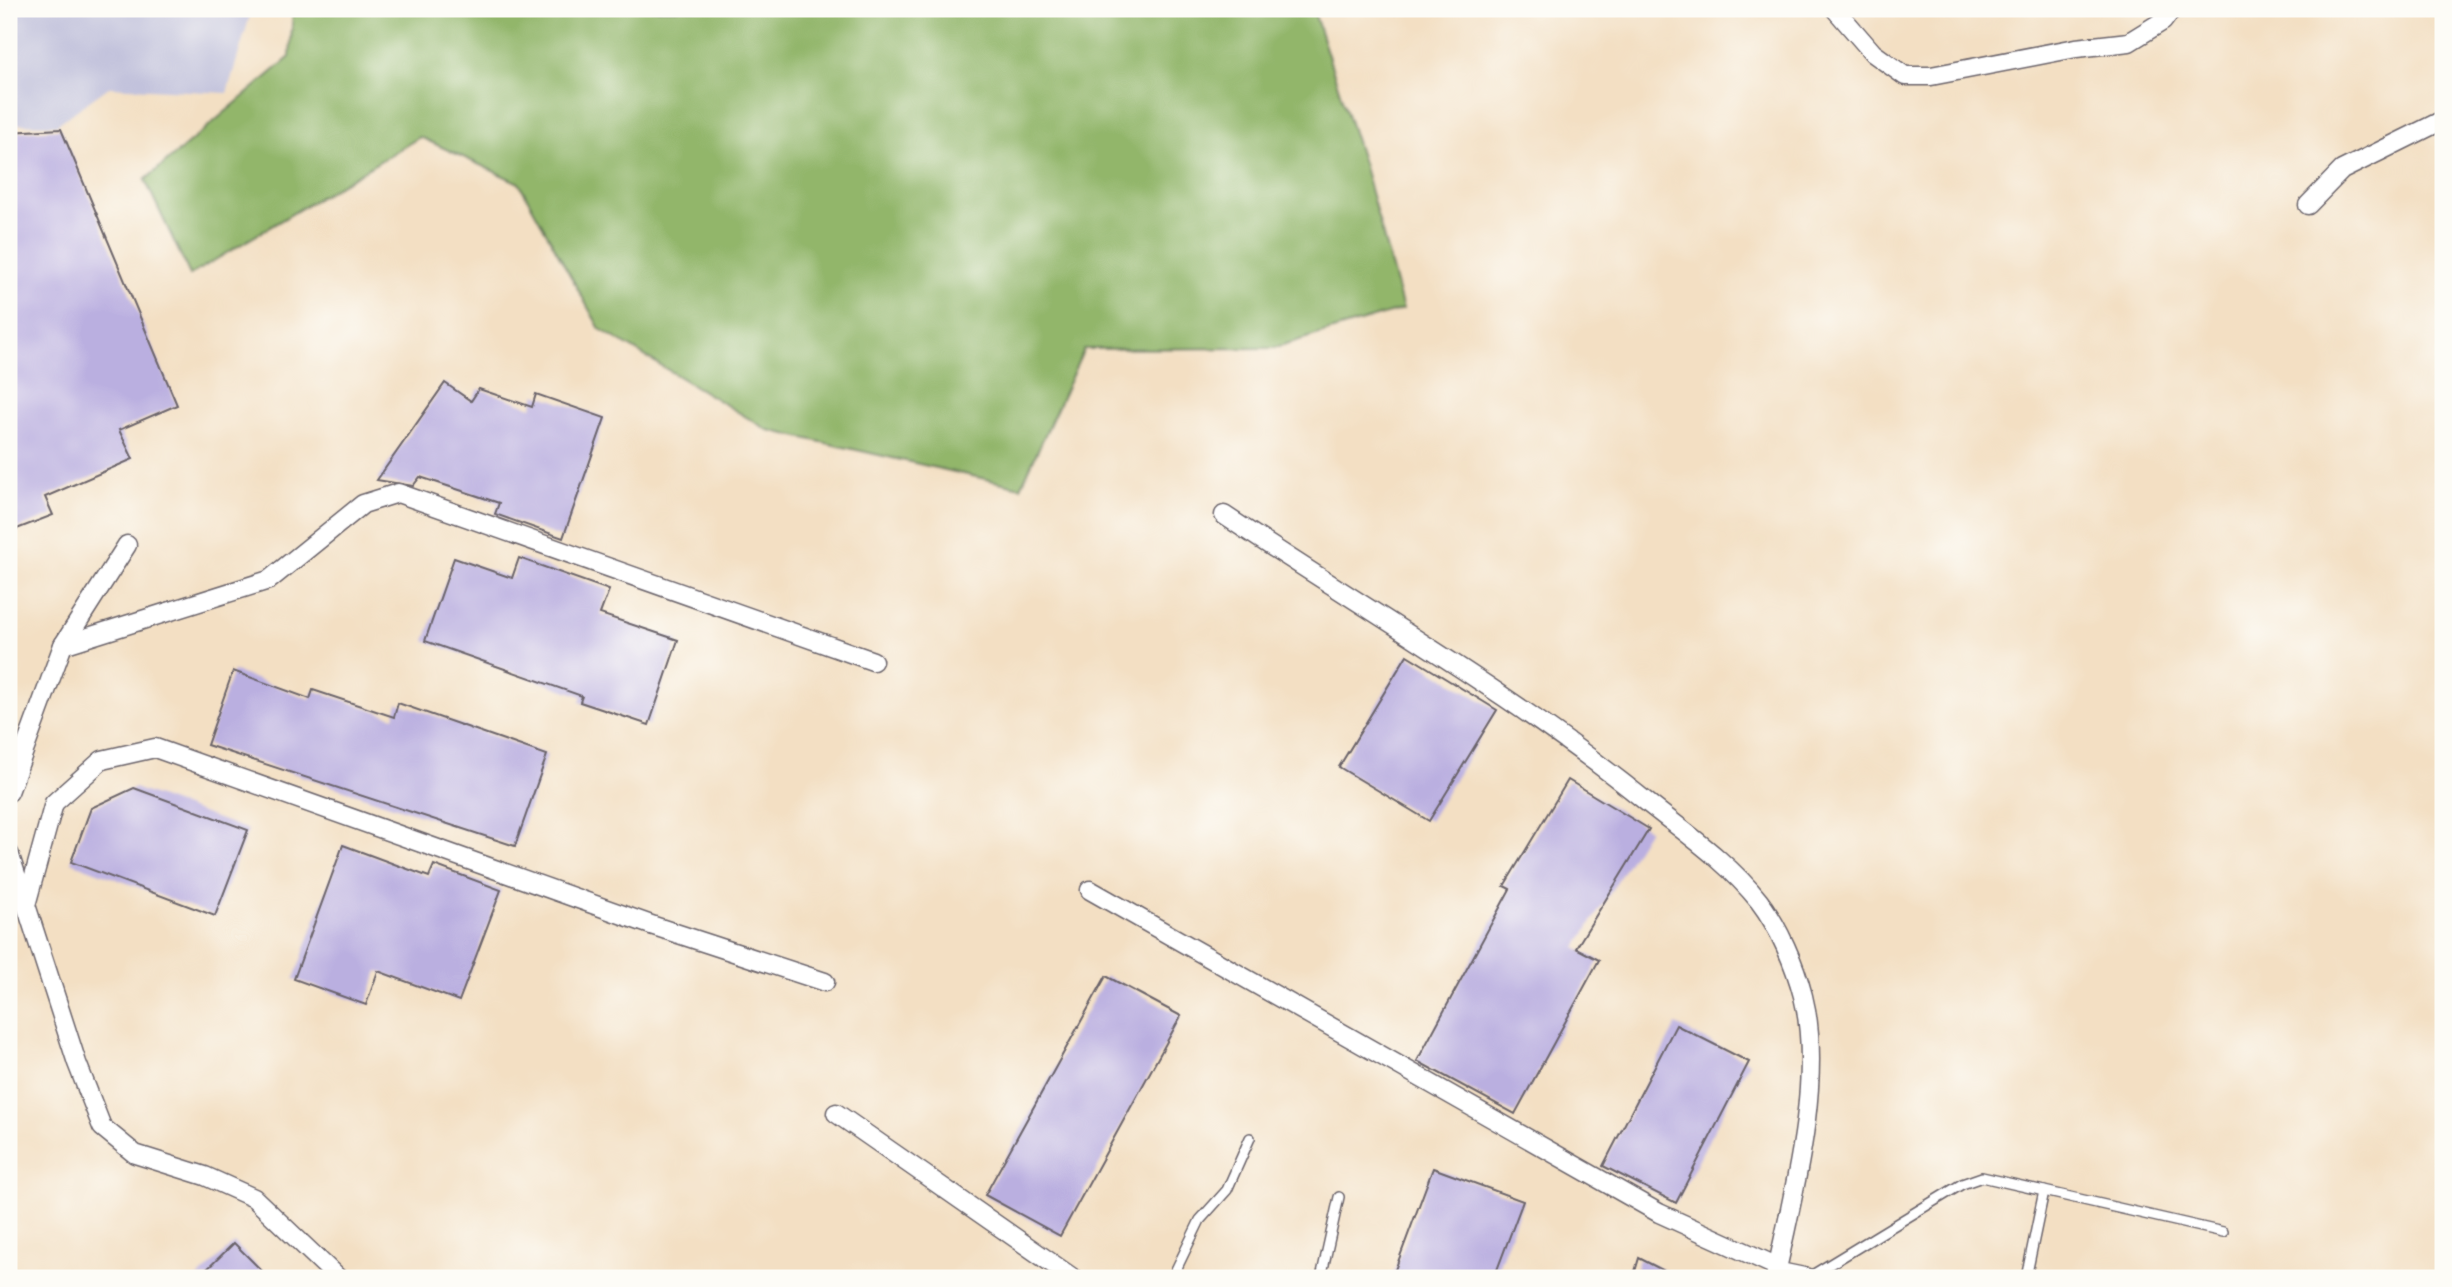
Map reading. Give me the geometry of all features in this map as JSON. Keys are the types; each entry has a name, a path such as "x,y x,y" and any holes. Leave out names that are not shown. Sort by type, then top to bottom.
{"street":[{"path":"1835,9 1873,54 1905,76 1931,76 2076,48 2129,42 2163,21 2172,9"},
{"path":"2308,205 2342,170 2443,120"},
{"path":"63,645 269,580 363,504 398,493 873,661"},
{"path":"1090,890 1659,1213 1777,1272 1802,1136 1812,1059 1804,999 1794,966 1760,902 1713,854 1586,753 1500,692 1347,597 1224,515"},
{"path":"9,792 63,645 127,545"},
{"path":"26,905 54,803 102,760 155,748 654,926 825,982"},
{"path":"9,853 76,1063 102,1127 135,1154 205,1176 254,1198 338,1278"},
{"path":"836,1113 1073,1278"}],"lane":[{"path":"1172,1278 1200,1220 1227,1190 1250,1138"},
{"path":"1814,1274 1962,1184 1982,1177 2223,1232"},
{"path":"2026,1278 2044,1191"},
{"path":"1321,1278 1339,1197"},
{"path":"1777,1272 1831,1278"}],"shaded area":[{"path":"9,9 252,9 227,93 109,87 56,125 9,124"}],"green space":[{"path":"293,9 1313,9 1363,163 1403,309 1273,348 1084,349 1021,487 768,430 600,329 519,183 420,137 190,275 145,180 290,57"}],"building":[{"path":"61,129 177,405 119,430 133,459 45,497 53,515 9,532 9,132"},
{"path":"445,383 471,401 479,389 532,407 536,394 605,418 563,538 495,514 499,503 420,477 413,486 377,480"},
{"path":"454,558 512,578 519,558 609,590 600,614 678,640 649,725 580,702 582,696 425,641"},
{"path":"1407,655 1497,710 1429,821 1339,767"},
{"path":"233,671 310,699 313,690 394,717 398,703 547,755 515,846 207,745"},
{"path":"1568,780 1649,829 1576,948 1599,960 1515,1114 1417,1061 1510,889 1504,886"},
{"path":"134,788 248,830 215,916 71,862 91,808"},
{"path":"343,845 429,877 434,865 501,890 459,1001 378,971 366,1005 294,979"},
{"path":"1106,976 1181,1016 1060,1236 985,1195"},
{"path":"1676,1025 1749,1062 1676,1203 1603,1166"},
{"path":"1433,1168 1523,1201 1494,1278 1392,1278"},
{"path":"234,1243 269,1278 198,1278"},
{"path":"1639,1258 1678,1278 1633,1278"}]}
